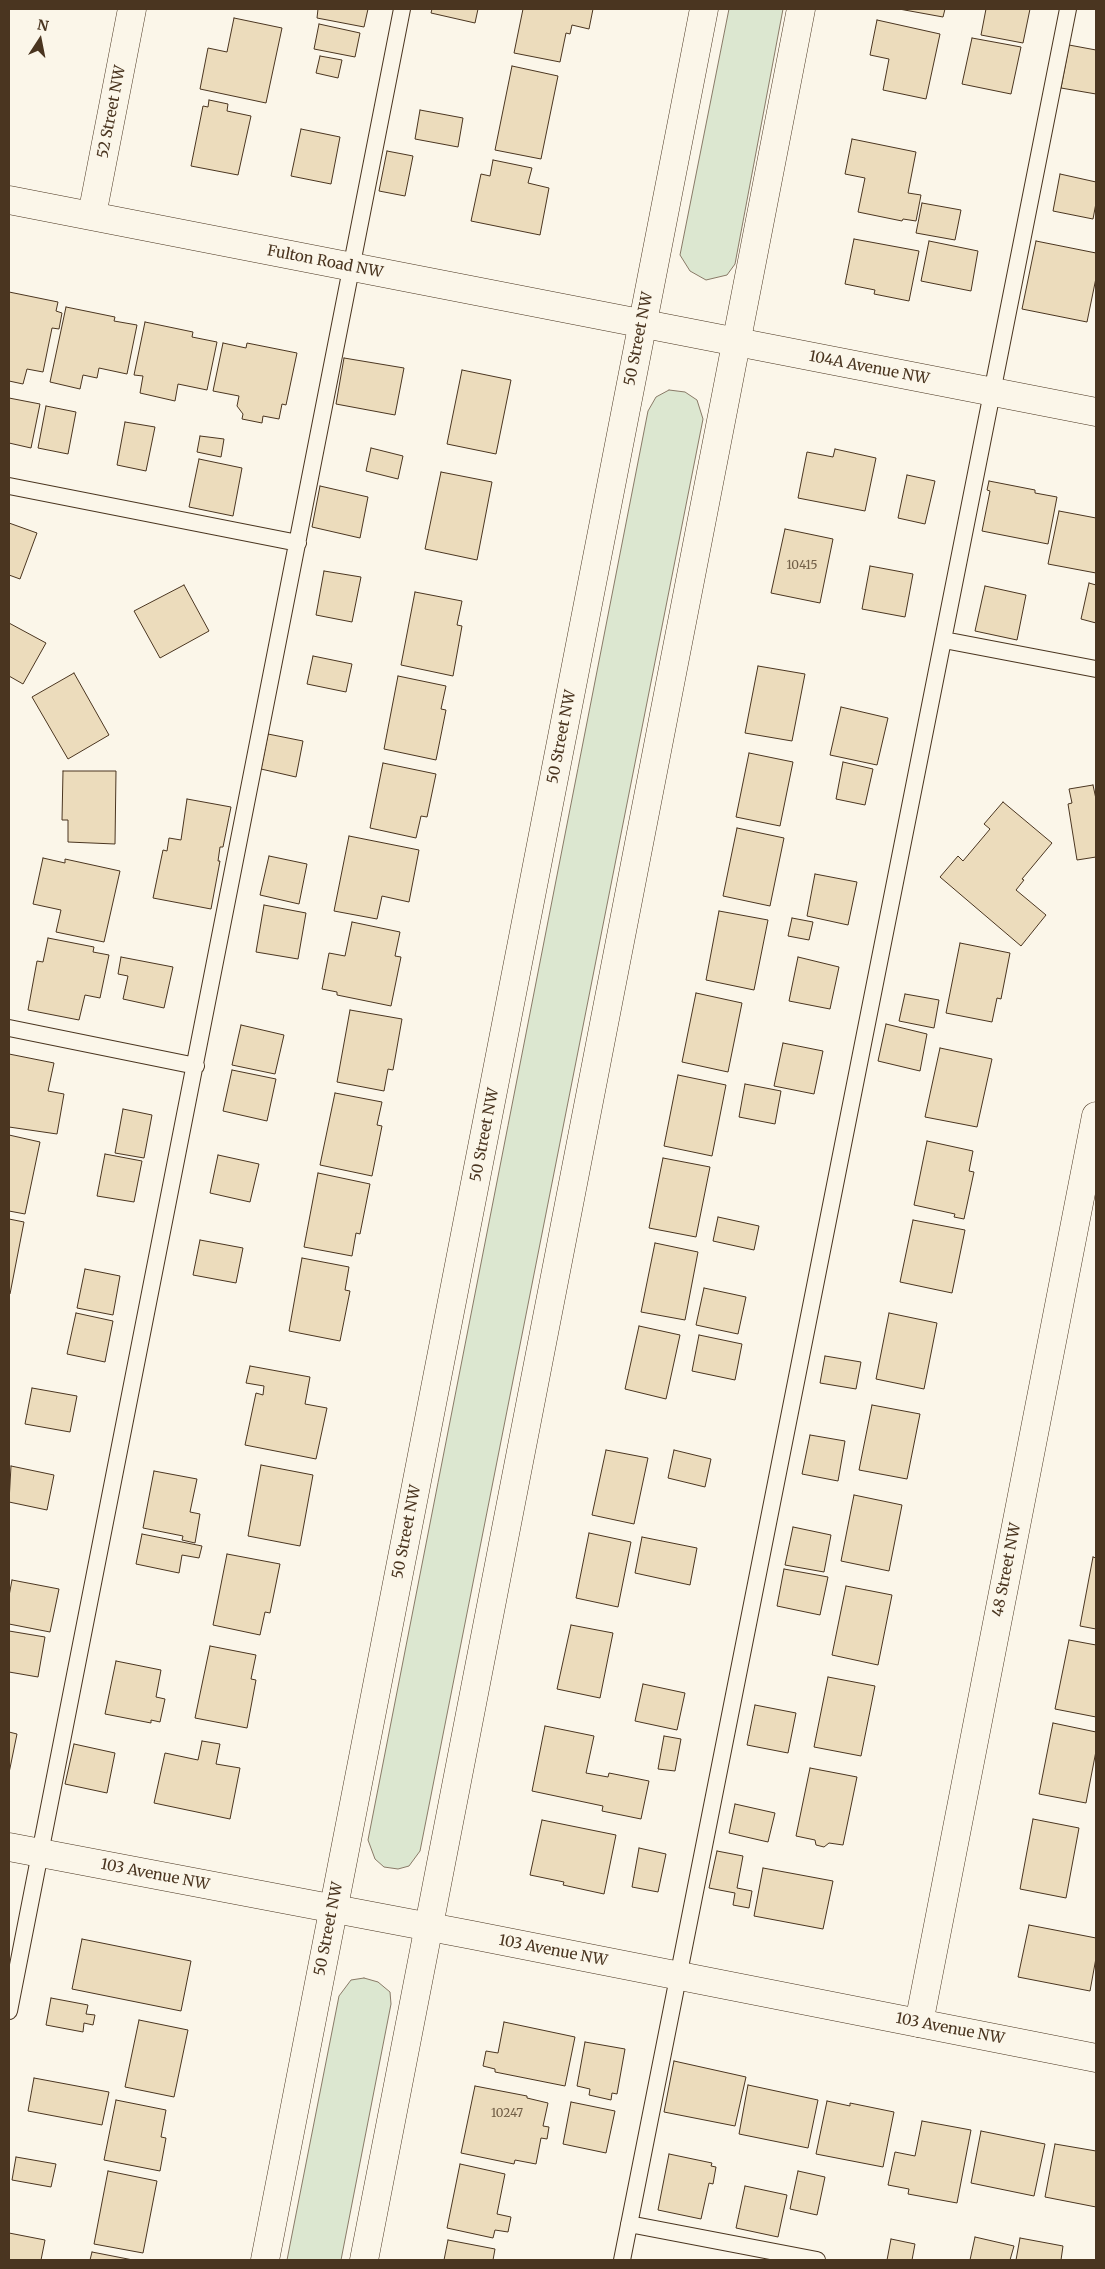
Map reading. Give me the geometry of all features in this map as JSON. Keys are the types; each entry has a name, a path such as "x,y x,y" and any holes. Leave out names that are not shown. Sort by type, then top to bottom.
{"main road":[{"name":"52 Street NW","path":"92,216 132,9"},
{"name":"50 Street NW","path":"265,2260 704,9"},
{"path":"364,2260 802,9"},
{"name":"Fulton Road NW","path":"9,200 642,325"},
{"name":"104A Avenue NW","path":"642,325 1096,412"},
{"name":"48 Street NW","path":"919,2023 1096,1116"},
{"name":"103 Avenue NW","path":"9,1846 1096,2058"}],"lane":[{"path":"9,2011 402,9"},
{"path":"622,2260 1068,9"},
{"path":"9,486 298,543"},
{"path":"944,640 1096,669"},
{"path":"9,1028 196,1066"},
{"path":"629,2224 817,2260"}],"green space":[{"path":"729,9 783,9 735,264 727,275 706,280 690,271 680,255"},
{"path":"669,390 685,392 697,400 703,419 420,1851 409,1866 398,1869 384,1867 375,1859 368,1840 648,411 656,397"},
{"path":"364,1978 378,1982 390,1992 391,2004 341,2260 287,2260 339,1996 351,1980"}],"building":[{"path":"318,9 368,9 364,27 317,18"},
{"path":"432,9 478,9 475,23 431,13"},
{"path":"523,9 593,9 589,29 572,25 570,34 566,33 560,62 514,53"},
{"path":"899,9 945,9 943,17"},
{"path":"986,9 1030,9 1023,43 981,35"},
{"path":"234,18 282,28 266,103 200,89 208,48 227,52"},
{"path":"877,20 940,34 926,99 883,90 889,59 870,55"},
{"path":"319,24 360,33 355,57 314,49"},
{"path":"972,38 1021,47 1011,94 962,84"},
{"path":"1069,45 1096,50 1096,94 1061,88"},
{"path":"320,56 342,60 338,78 316,73"},
{"path":"512,66 558,76 541,159 495,150"},
{"path":"209,100 228,104 227,111 251,116 238,175 191,166 203,106 208,107"},
{"path":"420,110 463,118 458,147 415,139"},
{"path":"301,129 340,137 331,184 291,176"},
{"path":"852,139 916,152 908,193 921,195 916,221 903,219 902,221 858,212 865,178 845,174"},
{"path":"387,151 413,156 405,196 379,191"},
{"path":"493,160 532,168 528,183 549,188 540,235 471,221 481,174 490,176"},
{"path":"1060,174 1096,182 1096,203 1093,219 1053,211"},
{"path":"922,203 961,210 955,240 916,233"},
{"path":"854,239 919,251 909,301 874,294 875,290 845,284"},
{"path":"929,241 978,251 971,291 921,281"},
{"path":"1036,241 1096,253 1096,278 1087,322 1022,309"},
{"path":"9,292 58,302 56,311 62,313 59,329 52,328 43,372 27,369 23,384 9,381"},
{"path":"66,307 115,317 114,321 137,325 127,374 99,368 97,378 83,375 80,389 50,382"},
{"path":"145,322 193,332 192,337 217,342 207,390 178,384 175,401 140,393 143,376 134,375"},
{"path":"223,343 246,348 247,343 297,353 286,405 282,404 279,419 263,416 262,423 242,419 243,414 237,406 239,396 213,391"},
{"path":"344,358 404,368 395,415 336,404"},
{"path":"462,370 511,380 496,454 447,444"},
{"path":"9,398 40,404 31,448 9,443"},
{"path":"46,406 76,412 68,454 38,448"},
{"path":"125,422 155,427 146,471 117,465"},
{"path":"200,436 224,439 221,457 197,452"},
{"path":"371,448 403,456 398,479 366,471"},
{"path":"835,449 876,458 865,511 798,498 807,452 833,457"},
{"path":"199,459 242,468 233,516 189,507"},
{"path":"441,472 492,482 477,560 425,549"},
{"path":"907,475 935,481 925,524 898,518"},
{"path":"989,481 1035,490 1035,493 1057,497 1048,544 982,531 990,491 987,490"},
{"path":"320,486 368,497 360,538 312,527"},
{"path":"1059,511 1096,518 1096,573 1048,564"},
{"path":"9,523 37,533 20,579 9,575"},
{"path":"785,529 833,539 820,603 771,593"},
{"path":"870,566 913,574 905,617 862,609"},
{"path":"324,571 361,577 352,622 316,615"},
{"path":"1089,583 1096,585 1096,623 1081,619"},
{"path":"184,585 209,631 160,658 134,611"},
{"path":"985,586 1026,595 1017,640 975,631"},
{"path":"415,592 462,601 457,625 462,626 453,676 401,665"},
{"path":"9,623 46,643 23,684 9,676"},
{"path":"313,656 352,664 346,692 307,684"},
{"path":"758,666 805,674 792,741 745,733"},
{"path":"74,673 109,735 68,759 32,697"},
{"path":"398,676 446,686 441,709 446,710 436,760 384,749"},
{"path":"841,707 888,718 877,765 830,755"},
{"path":"268,734 303,741 296,777 261,769"},
{"path":"749,753 793,762 780,826 736,817"},
{"path":"843,762 873,769 865,805 836,799"},
{"path":"383,763 436,774 427,817 421,816 416,838 370,828"},
{"path":"63,771 116,771 115,844 68,842 68,820 62,820"},
{"path":"1093,785 1096,799 1096,857 1077,860 1068,804 1072,803 1069,789"},
{"path":"187,799 231,807 223,847 220,847 218,861 220,861 211,909 153,898 163,850 167,851 169,838 181,840"},
{"path":"1003,802 1052,843 1022,879 1024,880 1016,890 1046,915 1021,946 940,877 958,856 963,861 990,829 984,824"},
{"path":"737,828 784,838 770,906 723,896"},
{"path":"349,836 419,850 409,902 382,896 377,919 334,911"},
{"path":"269,856 307,864 299,904 260,895"},
{"path":"43,858 65,863 65,859 120,871 104,942 56,932 61,910 33,904"},
{"path":"815,874 857,882 848,925 807,916"},
{"path":"264,905 306,913 298,959 256,952"},
{"path":"719,911 768,920 754,990 706,980"},
{"path":"792,918 813,922 809,940 788,936"},
{"path":"352,922 400,932 395,956 401,957 391,1006 337,995 337,992 322,989 329,953 345,956"},
{"path":"48,938 94,947 93,952 109,955 100,998 85,995 79,1020 28,1010 37,961 43,962"},
{"path":"960,943 1010,953 1001,999 997,998 992,1022 946,1013"},
{"path":"121,957 173,967 164,1008 123,999 128,976 118,974"},
{"path":"798,957 839,967 830,1009 789,1001"},
{"path":"696,993 742,1003 728,1072 682,1062"},
{"path":"905,994 939,1000 934,1028 899,1021"},
{"path":"350,1010 402,1019 393,1070 388,1069 384,1091 337,1082"},
{"path":"886,1024 927,1034 920,1071 878,1061"},
{"path":"241,1025 284,1035 275,1074 232,1065"},
{"path":"783,1043 823,1051 814,1094 774,1086"},
{"path":"940,1048 992,1059 977,1127 925,1117"},
{"path":"9,1054 54,1063 48,1091 64,1094 57,1134 9,1127"},
{"path":"232,1070 276,1079 267,1121 223,1111"},
{"path":"678,1075 726,1085 712,1156 664,1146"},
{"path":"745,1084 781,1091 775,1124 739,1117"},
{"path":"335,1093 382,1102 377,1125 382,1126 372,1176 320,1165"},
{"path":"123,1109 152,1115 144,1158 115,1153"},
{"path":"9,1135 40,1142 25,1214 9,1211"},
{"path":"927,1141 973,1151 969,1171 974,1172 964,1219 954,1217 955,1214 914,1205"},
{"path":"105,1154 142,1161 134,1202 97,1196"},
{"path":"218,1155 259,1164 250,1202 210,1193"},
{"path":"663,1158 710,1167 696,1237 649,1228"},
{"path":"318,1173 370,1184 360,1234 356,1233 352,1256 304,1247"},
{"path":"718,1217 759,1226 754,1250 713,1241"},
{"path":"9,1219 24,1222 10,1294 9,1294"},
{"path":"913,1220 965,1230 952,1293 900,1282"},
{"path":"200,1240 243,1248 236,1283 193,1275"},
{"path":"655,1243 698,1252 685,1320 641,1312"},
{"path":"302,1258 349,1267 345,1290 350,1291 340,1341 289,1331"},
{"path":"85,1269 120,1276 113,1315 77,1308"},
{"path":"704,1288 746,1297 738,1334 696,1325"},
{"path":"76,1313 113,1321 105,1362 67,1354"},
{"path":"889,1313 937,1323 924,1389 876,1379"},
{"path":"639,1326 680,1335 666,1399 625,1389"},
{"path":"699,1335 742,1344 735,1380 692,1371"},
{"path":"825,1356 861,1362 856,1389 820,1383"},
{"path":"250,1366 310,1377 305,1404 327,1408 316,1459 245,1445 256,1393 263,1395 264,1386 246,1383"},
{"path":"32,1388 77,1396 70,1432 25,1424"},
{"path":"872,1405 920,1414 907,1479 859,1470"},
{"path":"810,1435 845,1441 838,1481 802,1474"},
{"path":"606,1450 648,1458 634,1524 592,1515"},
{"path":"674,1450 711,1459 705,1487 668,1478"},
{"path":"261,1465 313,1475 300,1546 248,1536"},
{"path":"11,1466 54,1475 47,1510 9,1502"},
{"path":"154,1471 197,1479 190,1512 200,1514 195,1543 182,1540 183,1536 143,1528"},
{"path":"854,1495 902,1505 889,1571 841,1561"},
{"path":"793,1527 831,1535 824,1572 785,1565"},
{"path":"589,1533 631,1542 618,1607 576,1598"},
{"path":"142,1534 202,1546 199,1558 182,1555 179,1573 136,1564"},
{"path":"642,1537 697,1548 690,1585 635,1573"},
{"path":"227,1554 280,1564 270,1613 265,1612 260,1635 213,1625"},
{"path":"1093,1557 1096,1558 1096,1629 1080,1626"},
{"path":"784,1569 828,1577 820,1615 777,1606"},
{"path":"12,1580 59,1589 50,1632 9,1624 9,1596"},
{"path":"846,1586 892,1595 878,1665 832,1655"},
{"path":"571,1625 613,1633 600,1698 557,1689"},
{"path":"9,1631 45,1637 38,1677 9,1672"},
{"path":"1069,1640 1096,1645 1096,1717 1055,1709"},
{"path":"210,1646 256,1655 251,1679 256,1680 247,1728 195,1718"},
{"path":"116,1661 161,1670 156,1697 165,1699 160,1722 151,1720 151,1723 105,1714"},
{"path":"828,1677 875,1686 861,1756 814,1747"},
{"path":"643,1684 685,1693 677,1730 635,1721"},
{"path":"755,1705 796,1713 788,1753 747,1745"},
{"path":"1053,1723 1096,1732 1096,1751 1086,1803 1039,1794"},
{"path":"545,1726 594,1736 586,1773 608,1777 609,1773 649,1781 641,1819 602,1811 603,1806 532,1791"},
{"path":"9,1732 17,1734 9,1773"},
{"path":"664,1736 681,1739 675,1771 658,1769"},
{"path":"202,1741 220,1744 216,1764 240,1768 230,1819 154,1803 165,1753 198,1760"},
{"path":"74,1744 115,1753 107,1793 65,1784"},
{"path":"810,1768 857,1777 843,1845 829,1843 824,1847 816,1845 815,1840 796,1836"},
{"path":"735,1804 775,1813 768,1842 729,1833"},
{"path":"1033,1819 1079,1828 1066,1898 1020,1889"},
{"path":"542,1820 616,1835 604,1894 563,1885 564,1882 530,1875"},
{"path":"639,1848 666,1854 658,1892 632,1887"},
{"path":"717,1851 743,1856 737,1888 752,1891 749,1908 733,1905 735,1893 709,1888"},
{"path":"763,1868 833,1881 823,1929 754,1916"},
{"path":"1029,1925 1096,1938 1096,1958 1090,1991 1018,1977"},
{"path":"82,1939 191,1961 181,2011 72,1989"},
{"path":"51,1998 88,2005 86,2014 95,2015 93,2025 84,2023 83,2032 46,2025"},
{"path":"139,2020 188,2030 174,2097 125,2087"},
{"path":"504,2022 575,2037 565,2086 495,2072 495,2069 483,2066 486,2051 498,2053"},
{"path":"585,2042 625,2049 617,2094 612,2093 611,2100 589,2095 590,2089 577,2086"},
{"path":"674,2061 746,2077 735,2126 664,2112"},
{"path":"34,2078 109,2092 102,2125 28,2111"},
{"path":"748,2085 818,2100 808,2148 739,2134"},
{"path":"475,2086 527,2096 527,2098 548,2103 543,2126 549,2127 547,2139 541,2138 536,2164 515,2160 514,2164 461,2153"},
{"path":"116,2100 166,2110 161,2137 166,2138 160,2171 104,2160"},
{"path":"827,2101 850,2106 850,2103 894,2112 883,2167 816,2154"},
{"path":"571,2102 615,2111 606,2153 563,2144"},
{"path":"922,2121 971,2130 957,2203 908,2194 909,2189 888,2185 895,2152 915,2156"},
{"path":"981,2131 1045,2144 1034,2196 971,2183"},
{"path":"1055,2144 1096,2151 1096,2207 1045,2197"},
{"path":"669,2154 712,2163 711,2166 716,2167 713,2184 709,2183 701,2219 658,2210"},
{"path":"16,2157 56,2164 51,2187 12,2180"},
{"path":"460,2164 505,2174 497,2214 511,2217 508,2232 495,2230 493,2238 447,2228"},
{"path":"108,2171 157,2181 143,2253 94,2244"},
{"path":"798,2171 825,2177 817,2215 790,2209"},
{"path":"745,2186 787,2195 778,2237 736,2228"},
{"path":"9,2233 45,2240 41,2260 9,2260"},
{"path":"975,2237 1014,2246 1010,2260 970,2260"},
{"path":"1020,2238 1063,2246 1061,2260 1016,2260"},
{"path":"891,2239 915,2244 912,2260 887,2260"},
{"path":"448,2240 495,2249 493,2260 444,2260"},
{"path":"92,2252 133,2260 90,2260"}]}
